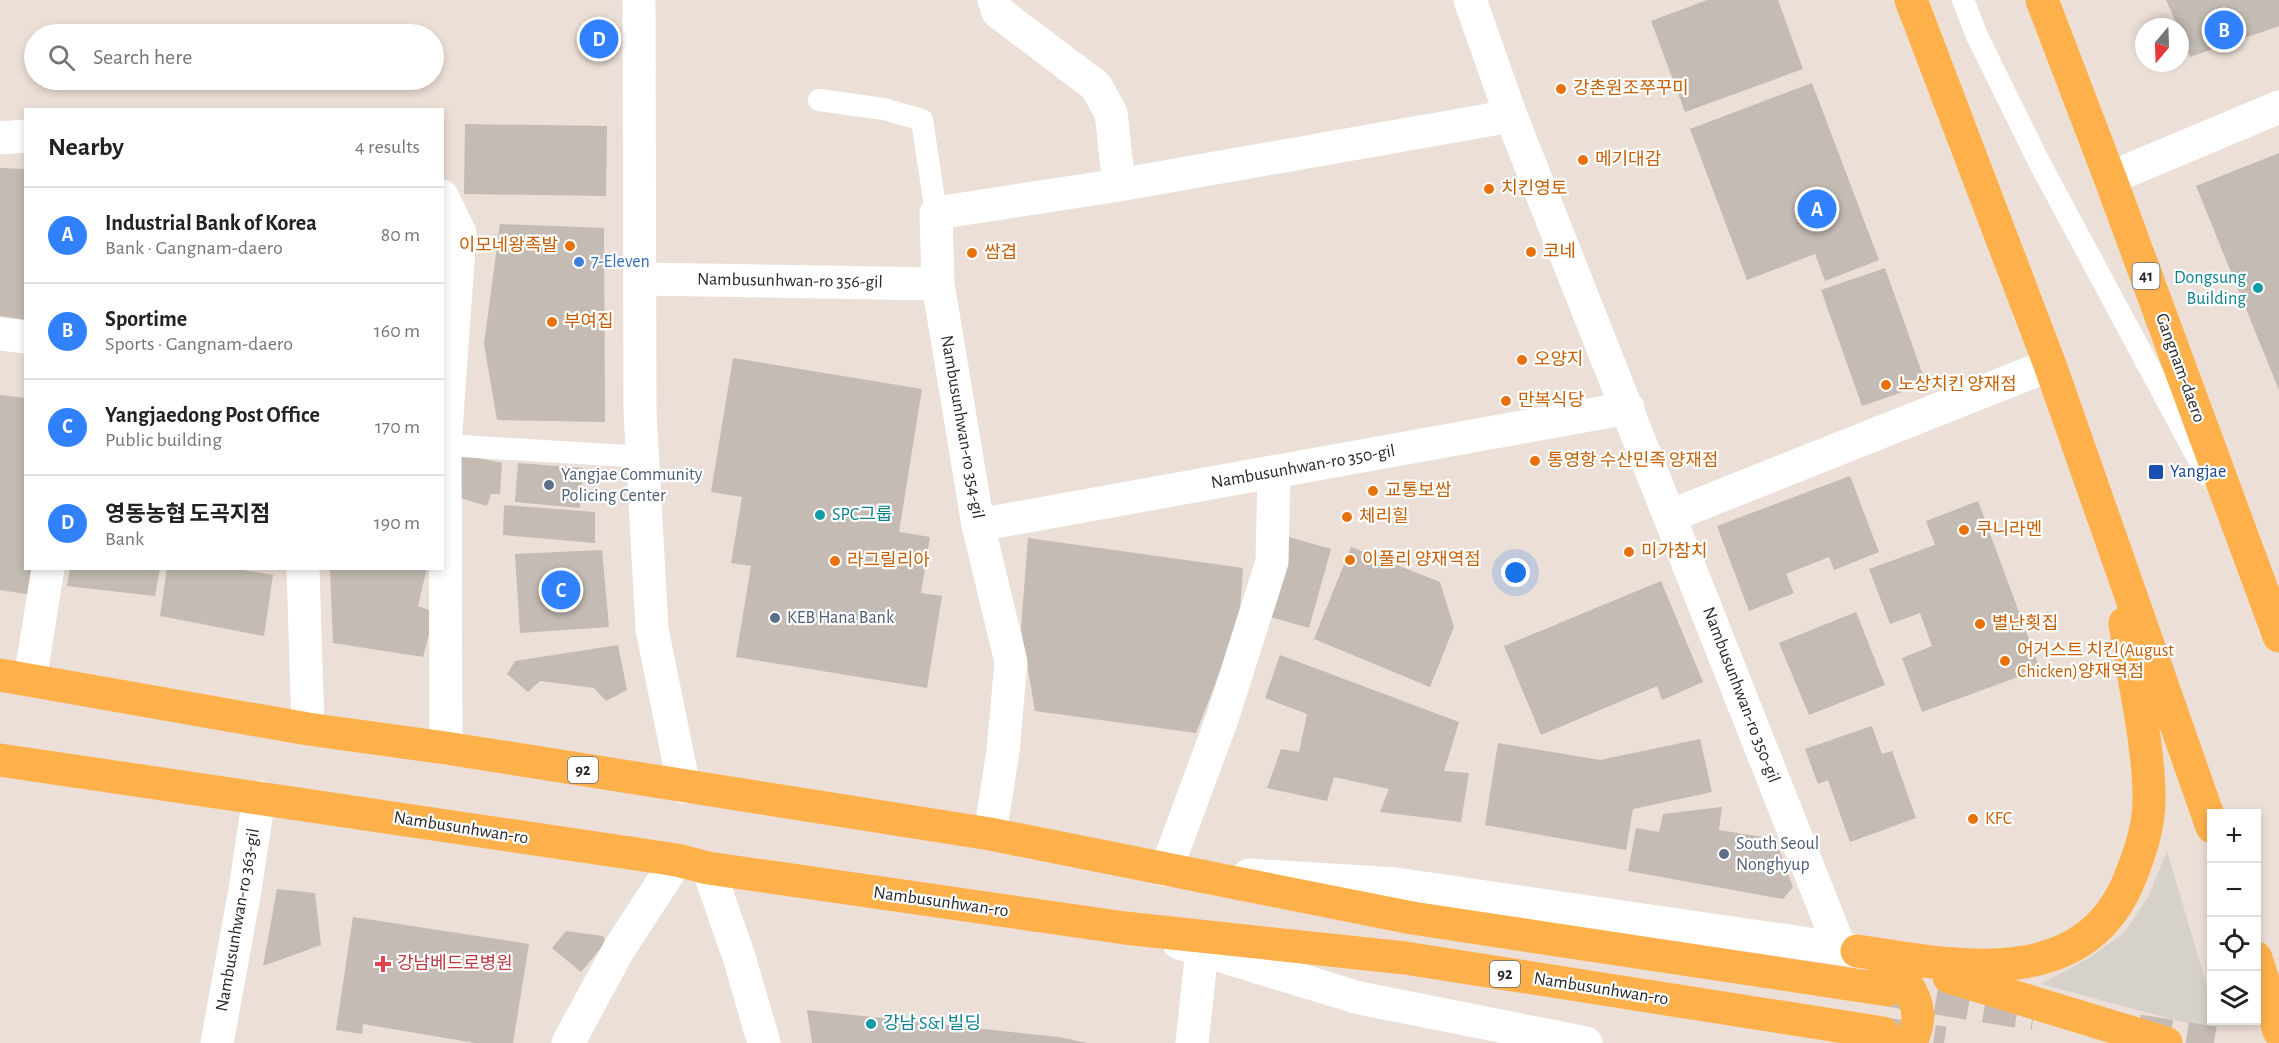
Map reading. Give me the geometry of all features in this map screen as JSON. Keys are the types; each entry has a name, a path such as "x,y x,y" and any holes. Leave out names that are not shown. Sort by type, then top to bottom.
{"main road":[{"path":"1911,0 2050,365 2207,815"},
{"name":"Gangnam-daero","path":"2042,0 2110,177 2279,636"},
{"path":"1849,950 1936,963 1990,966 2038,961 2064,951 2090,936 2116,906 2126,890 2138,860 2147,829 2149,800 2146,759 2115,546"},
{"name":"92","path":"15,678 308,729 446,748 990,834 1412,918 1888,990"},
{"name":"Nambusunhwan-ro","path":"0,760 1125,928 1405,958 1897,1038"},
{"path":"1849,950 1886,963 1903,979 1913,994 1918,1016 1897,1038"},
{"path":"1849,950 2001,992 2166,1043"},
{"path":"2260,971 2279,1031"}],"street":[{"path":"639,0 640,411 652,629 684,787"},
{"path":"994,0 998,12 1096,86 1111,113 1119,185"},
{"name":"Nambusunhwan-ro 350-gil","path":"1470,0 1511,116 1670,516 1849,950"},
{"path":"2110,177 2279,106"},
{"path":"936,213 1119,185 1511,116"},
{"path":"0,138 24,136"},
{"path":"444,199 460,233 446,445 446,748"},
{"name":"Nambusunhwan-ro 354-gil","path":"936,213 938,284 978,525 1011,662 1003,751 990,834"},
{"name":"Nambusunhwan-ro 356-gil","path":"641,279 938,284"},
{"path":"0,334 24,337"},
{"path":"1670,516 2050,365"},
{"name":"Nambusunhwan-ro 350-gil","path":"978,525 1628,408"},
{"path":"1274,472 1272,562 1222,719 1166,870 1396,884 1849,950"},
{"path":"15,678 47,570"},
{"path":"303,570 308,729"},
{"name":"Nambusunhwan-ro 363-gil","path":"217,1043 245,890 259,797"},
{"path":"568,1043 619,949 692,864 739,957 764,1043"},
{"path":"1125,928 1202,949 1359,998 1586,1043"},
{"path":"1192,1043 1202,949"}],"lane":[{"path":"1963,0 1977,36 2038,162 2249,553"},
{"name":"Nambusunhwan-ro 354-gil","path":"819,100 884,109 922,120 936,213"},
{"path":"446,445 643,457"}],"shaded area":[{"path":"2167,851 2207,986 2207,1025 2205,1028 2041,984 2091,957 2125,932 2148,897"}],"building":[{"path":"1707,0 1778,0 1803,69 1685,112 1651,21"},
{"path":"2166,0 2279,0 2279,26 2190,57 2189,18 2174,18"},
{"path":"1812,83 1879,260 1825,281 1815,254 1747,280 1690,129"},
{"path":"465,124 607,126 606,196 464,194"},
{"name":"Dongsung Building","path":"2279,153 2279,390 2196,186"},
{"path":"0,168 24,169 24,320 0,316"},
{"path":"500,224 604,228 605,422 497,420 484,344"},
{"path":"1885,268 1926,384 1862,406 1821,290"},
{"name":"SPC그룹","path":"733,358 922,389 899,532 930,537 921,593 942,596 927,688 736,657 751,566 731,563 742,497 711,492"},
{"path":"0,395 24,398 24,570 36,570 32,595 0,590"},
{"path":"458,454 502,463 500,494 491,494 487,506 450,495"},
{"name":"Yangjae Community Policing Center","path":"518,463 583,468 580,508 515,502"},
{"path":"1850,476 1879,552 1834,570 1829,557 1786,574 1794,593 1749,611 1717,526"},
{"path":"1978,501 2040,669 1922,712 1902,658 1932,646 1920,613 1890,624 1869,569 1935,545 1926,521"},
{"path":"504,505 595,512 595,543 503,535"},
{"path":"1289,537 1331,549 1309,628 1267,616"},
{"path":"1028,538 1243,568 1239,624 1196,733 1035,711 1021,628"},
{"path":"1351,547 1440,582 1454,627 1430,687 1314,639"},
{"path":"602,550 609,627 520,633 515,554"},
{"path":"70,570 160,570 155,596 67,586"},
{"path":"167,570 243,570 273,575 264,636 160,616"},
{"path":"330,570 427,570 418,606 435,612 423,657 333,643"},
{"path":"1661,581 1703,682 1662,700 1657,686 1541,735 1504,646"},
{"path":"1856,612 1885,685 1809,715 1779,643"},
{"path":"618,645 627,690 606,701 594,688 540,681 528,692 507,674 515,661"},
{"path":"1280,655 1459,722 1444,771 1469,773 1461,822 1380,812 1389,789 1334,777 1327,801 1267,788 1281,749 1299,752 1307,714 1265,698"},
{"path":"1872,726 1882,754 1892,751 1916,818 1850,842 1828,780 1818,784 1805,749"},
{"path":"1700,739 1712,792 1633,809 1626,850 1485,825 1498,743 1600,760"},
{"path":"1722,807 1719,830 1775,839 1793,887 1783,899 1628,871 1636,828 1659,832 1663,814"},
{"path":"277,889 315,893 321,945 263,966"},
{"path":"353,917 529,944 513,1043 475,1043 363,1024 362,1034 336,1030"},
{"path":"566,931 603,936 606,942 581,972 552,948"},
{"name":"강남 S&I 빌딩","path":"807,1010 1058,1037 1088,1043 812,1043"}],"tunnel":[{"path":"1888,990 2034,1014"},
{"path":"2138,1031 2214,1043"},
{"path":"1885,1034 1944,1043"}],"place":[{"name":"Sportime","path":"2224,30"},
{"name":"영동농협 도곡지점","path":"599,39"},
{"name":"강촌원조쭈꾸미","path":"1561,89"},
{"name":"메기대감","path":"1583,160"},
{"name":"치킨영토","path":"1489,189"},
{"name":"Industrial Bank of Korea","path":"1817,209"},
{"name":"이모네왕족발","path":"570,246"},
{"name":"코네","path":"1531,252"},
{"name":"쌈겹","path":"972,253"},
{"name":"7-Eleven","path":"579,262"},
{"name":"Dongsung Building","path":"2258,288"},
{"name":"부여집","path":"552,322"},
{"name":"오양지","path":"1522,360"},
{"name":"노상치킨 양재점","path":"1886,385"},
{"name":"만복식당","path":"1506,401"},
{"name":"통영항 수산민족 양재점","path":"1535,461"},
{"name":"Yangjae","path":"2156,472"},
{"name":"Yangjae Community Policing Center","path":"549,485"},
{"name":"교통보쌈","path":"1373,491"},
{"name":"SPC그룹","path":"820,515"},
{"name":"체리힐","path":"1347,517"},
{"name":"쿠니라멘","path":"1964,530"},
{"name":"미가참치","path":"1629,552"},
{"name":"이풀리 양재역점","path":"1350,560"},
{"name":"라그릴리아","path":"835,561"},
{"name":"Yangjaedong Post Office","path":"561,590"},
{"name":"KEB Hana Bank","path":"775,618"},
{"name":"별난횟집","path":"1980,624"},
{"name":"어거스트 치킨(August Chicken)양재역점","path":"2005,661"},
{"name":"KFC","path":"1973,819"},
{"name":"South Seoul Nonghyup","path":"1724,854"},
{"name":"강남베드로병원","path":"383,964"},
{"name":"강남 S&I 빌딩","path":"871,1024"}]}
